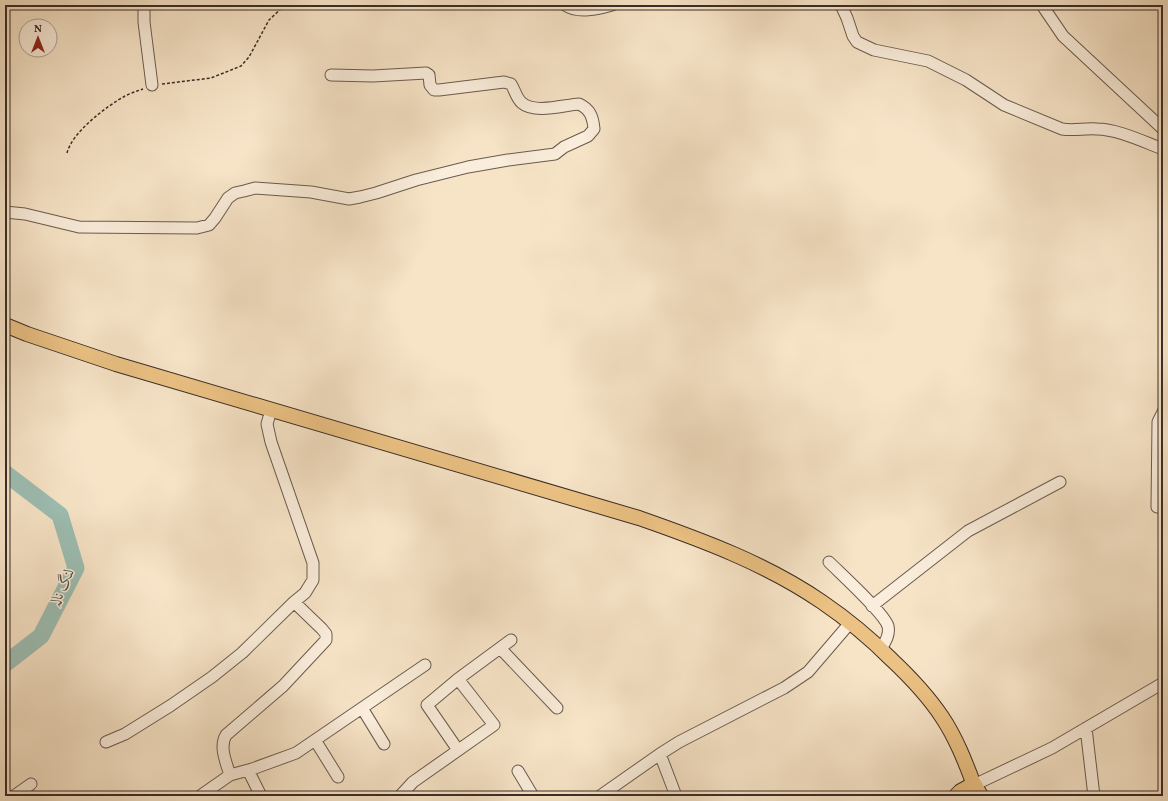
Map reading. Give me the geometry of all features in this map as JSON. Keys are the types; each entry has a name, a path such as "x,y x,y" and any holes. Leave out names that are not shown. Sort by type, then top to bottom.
{"highway":[{"path":"957,796 961,792 977,790"}],"main road":[{"path":"5,325 116,364 631,516 690,536 748,561 781,577 822,602 881,649 920,688 942,716 957,743 977,790"}],"street":[{"path":"144,5 144,22 152,85"},
{"path":"565,5 572,10 612,5"},
{"path":"841,5 853,36 857,42 864,46 874,50 928,61 966,80 1004,105 1062,129 1072,131 1096,129 1116,132 1163,149"},
{"path":"1045,5 1044,8 1047,14 1063,36 1163,129"},
{"path":"5,212 25,214 79,227 197,228 209,225 228,198 235,193 255,188 311,192 349,199 376,194 416,180 468,167 555,154 564,146 588,136 594,129 592,117 585,107 579,104 538,108 525,105 520,102 510,84 504,82 434,90 430,85 429,75 426,73 372,76 332,74"},
{"path":"106,742 125,734 170,706 212,677 242,653 305,593 313,580 313,563 271,442 267,424 271,410"},
{"path":"1157,507 1158,422 1163,412"},
{"path":"872,606 968,531 1060,482"},
{"path":"829,562 880,613 888,625 888,634 881,649"},
{"path":"230,775 222,748 222,741 226,735 283,686 326,640 326,634 322,629 294,602"},
{"path":"600,796 679,742 784,688 808,672 850,623"},
{"path":"458,750 427,705 458,679 511,640"},
{"path":"500,648 556,708"},
{"path":"200,796 230,775 296,753 425,665"},
{"path":"400,796 413,782 494,726 458,679"},
{"path":"977,790 1163,683"},
{"path":"362,708 384,744"},
{"path":"1086,728 1094,796"},
{"path":"315,740 338,777"},
{"path":"660,754 676,796"},
{"path":"248,770 262,796"},
{"path":"518,771 533,796"},
{"path":"14,796 31,784"}],"path":[{"path":"67,153 69,145 87,125 111,105 126,96 152,85 211,78 241,66 249,57 269,20 285,5"}],"waterway":[{"name":"لنگ نالہ","path":"5,473 60,515 76,568 41,636 5,664"}]}
